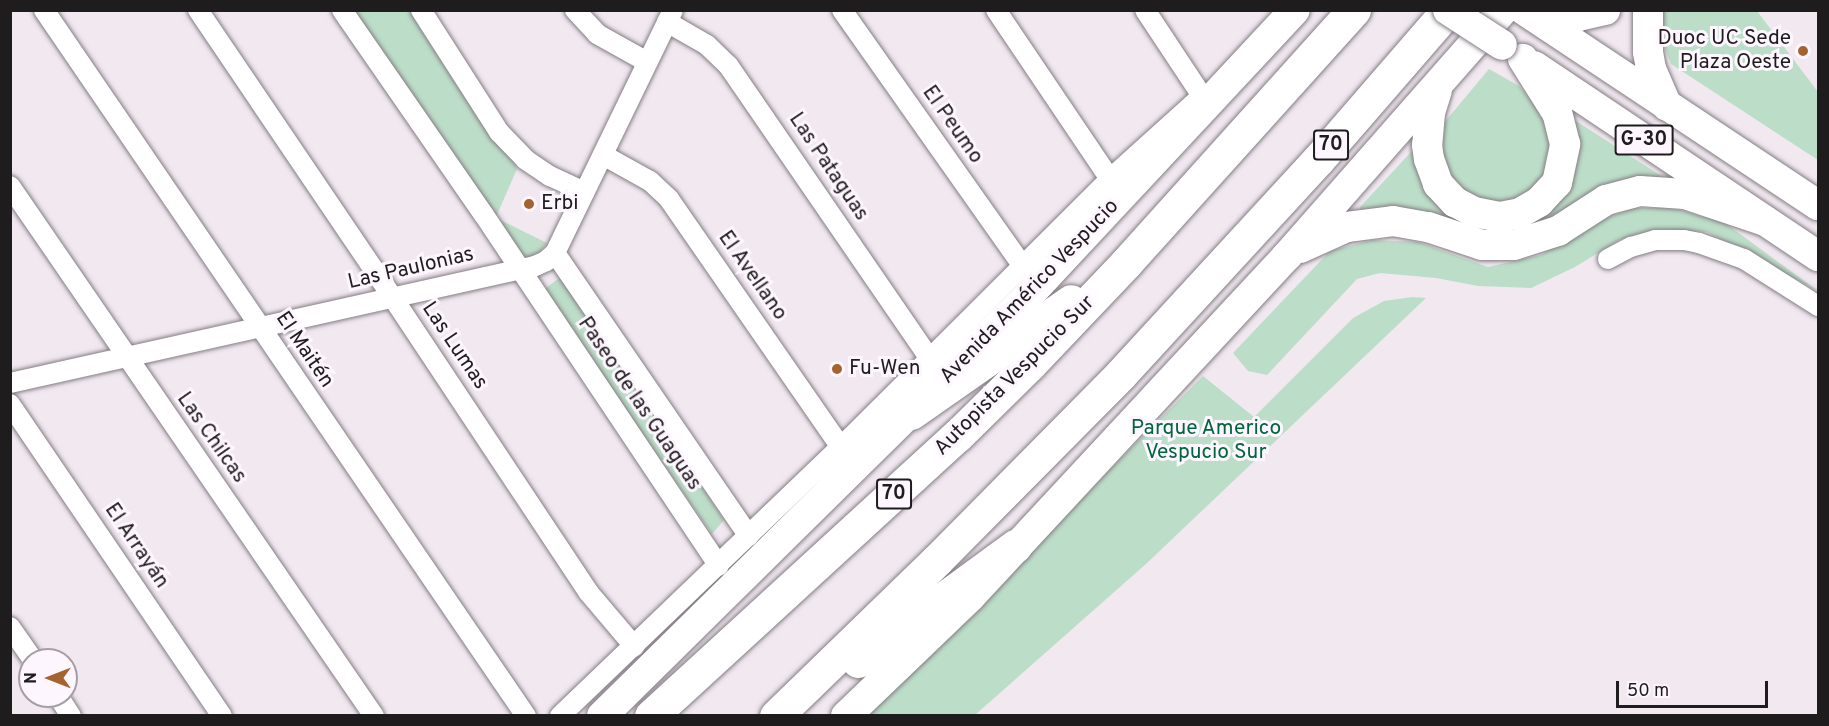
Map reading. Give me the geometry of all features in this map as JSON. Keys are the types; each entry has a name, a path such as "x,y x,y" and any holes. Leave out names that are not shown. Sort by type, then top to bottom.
{"highway":[{"name":"Autopista Vespucio Sur","path":"651,716 958,435 1126,263 1354,10"},
{"name":"70","path":"776,716 937,560 1120,374 1310,168 1448,10"},
{"path":"911,413 1126,263"},
{"path":"783,716 1015,546"}],"main road":[{"name":"Avenida Américo Vespucio","path":"602,716 1030,294 1295,10"},
{"path":"1440,83 1427,129 1429,159 1438,184 1455,202 1473,212 1500,217 1527,210 1550,192 1561,171 1564,151 1563,131 1557,113 1512,52 1448,10"},
{"path":"846,716 970,597 1287,256 1440,83 1518,11 1579,16 1605,10"},
{"path":"1648,10 1648,52 1651,69 1667,106"},
{"name":"G-30","path":"1518,11 1818,205"},
{"name":"G-30","path":"1512,52 1818,256"},
{"path":"1202,96 1254,55"},
{"path":"1287,256 1334,232 1377,222 1408,223 1482,245 1514,245 1558,231 1606,200 1640,191 1685,194 1765,221"}],"street":[{"name":"El Maitén","path":"44,10 526,716"},
{"name":"Las Lumas","path":"198,10 589,593 634,646"},
{"name":"Paseo de las Guaguas","path":"342,10 719,566"},
{"path":"421,10 499,132 526,160 550,176 585,192"},
{"path":"575,10 597,34 647,62"},
{"name":"El Peumo","path":"842,10 1023,267"},
{"path":"996,10 1110,179"},
{"path":"1146,10 1202,96"},
{"path":"555,253 670,16"},
{"name":"Las Pataguas","path":"670,16 707,45 732,70 929,358"},
{"name":"Avenida Américo Vespucio","path":"560,716 842,447 1110,179 1202,96"},
{"name":"El Avellano","path":"603,155 650,180 669,199 842,447"},
{"name":"Las Chilcas","path":"10,186 374,716"},
{"path":"1608,259 1643,242 1684,240 1743,259 1818,306"},
{"name":"Las Paulonias","path":"10,383 519,270 541,264 555,253"},
{"name":"Paseo de las Guaguas","path":"555,253 749,536"},
{"name":"El Arrayán","path":"10,404 222,716"},
{"path":"10,627 25,648"}],"green space":[{"path":"351,11 417,11 506,147 517,169 496,217"},
{"path":"1661,11 1757,11 1818,92 1818,160 1671,64 1663,43"},
{"path":"1489,69 1519,86 1541,111 1549,127 1550,166 1528,196 1491,205 1454,184 1443,162 1442,140 1443,124"},
{"path":"1573,119 1669,181 1513,237 1361,213 1360,207 1411,152 1418,153 1467,220 1570,184 1578,158"},
{"path":"1635,208 1672,208 1725,223 1818,291 1707,232 1658,229 1619,240 1575,267 1531,288 1478,286 1436,278 1380,273 1357,279 1267,375 1248,371 1233,353 1330,251 1372,240 1418,242 1488,267 1541,255 1599,220"},
{"path":"488,214 547,243 538,253 524,260"},
{"path":"562,276 724,520 712,534 543,290"},
{"name":"Parque Americo Vespucio Sur","path":"1412,297 1426,298 1147,563 975,715 854,716 1012,567 1203,376 1254,417 1353,318 1384,301"}],"place":[{"name":"Duoc UC Sede Plaza Oeste","path":"1803,51"},
{"name":"Erbi","path":"529,204"},
{"name":"Fu-Wen","path":"837,369"}]}
